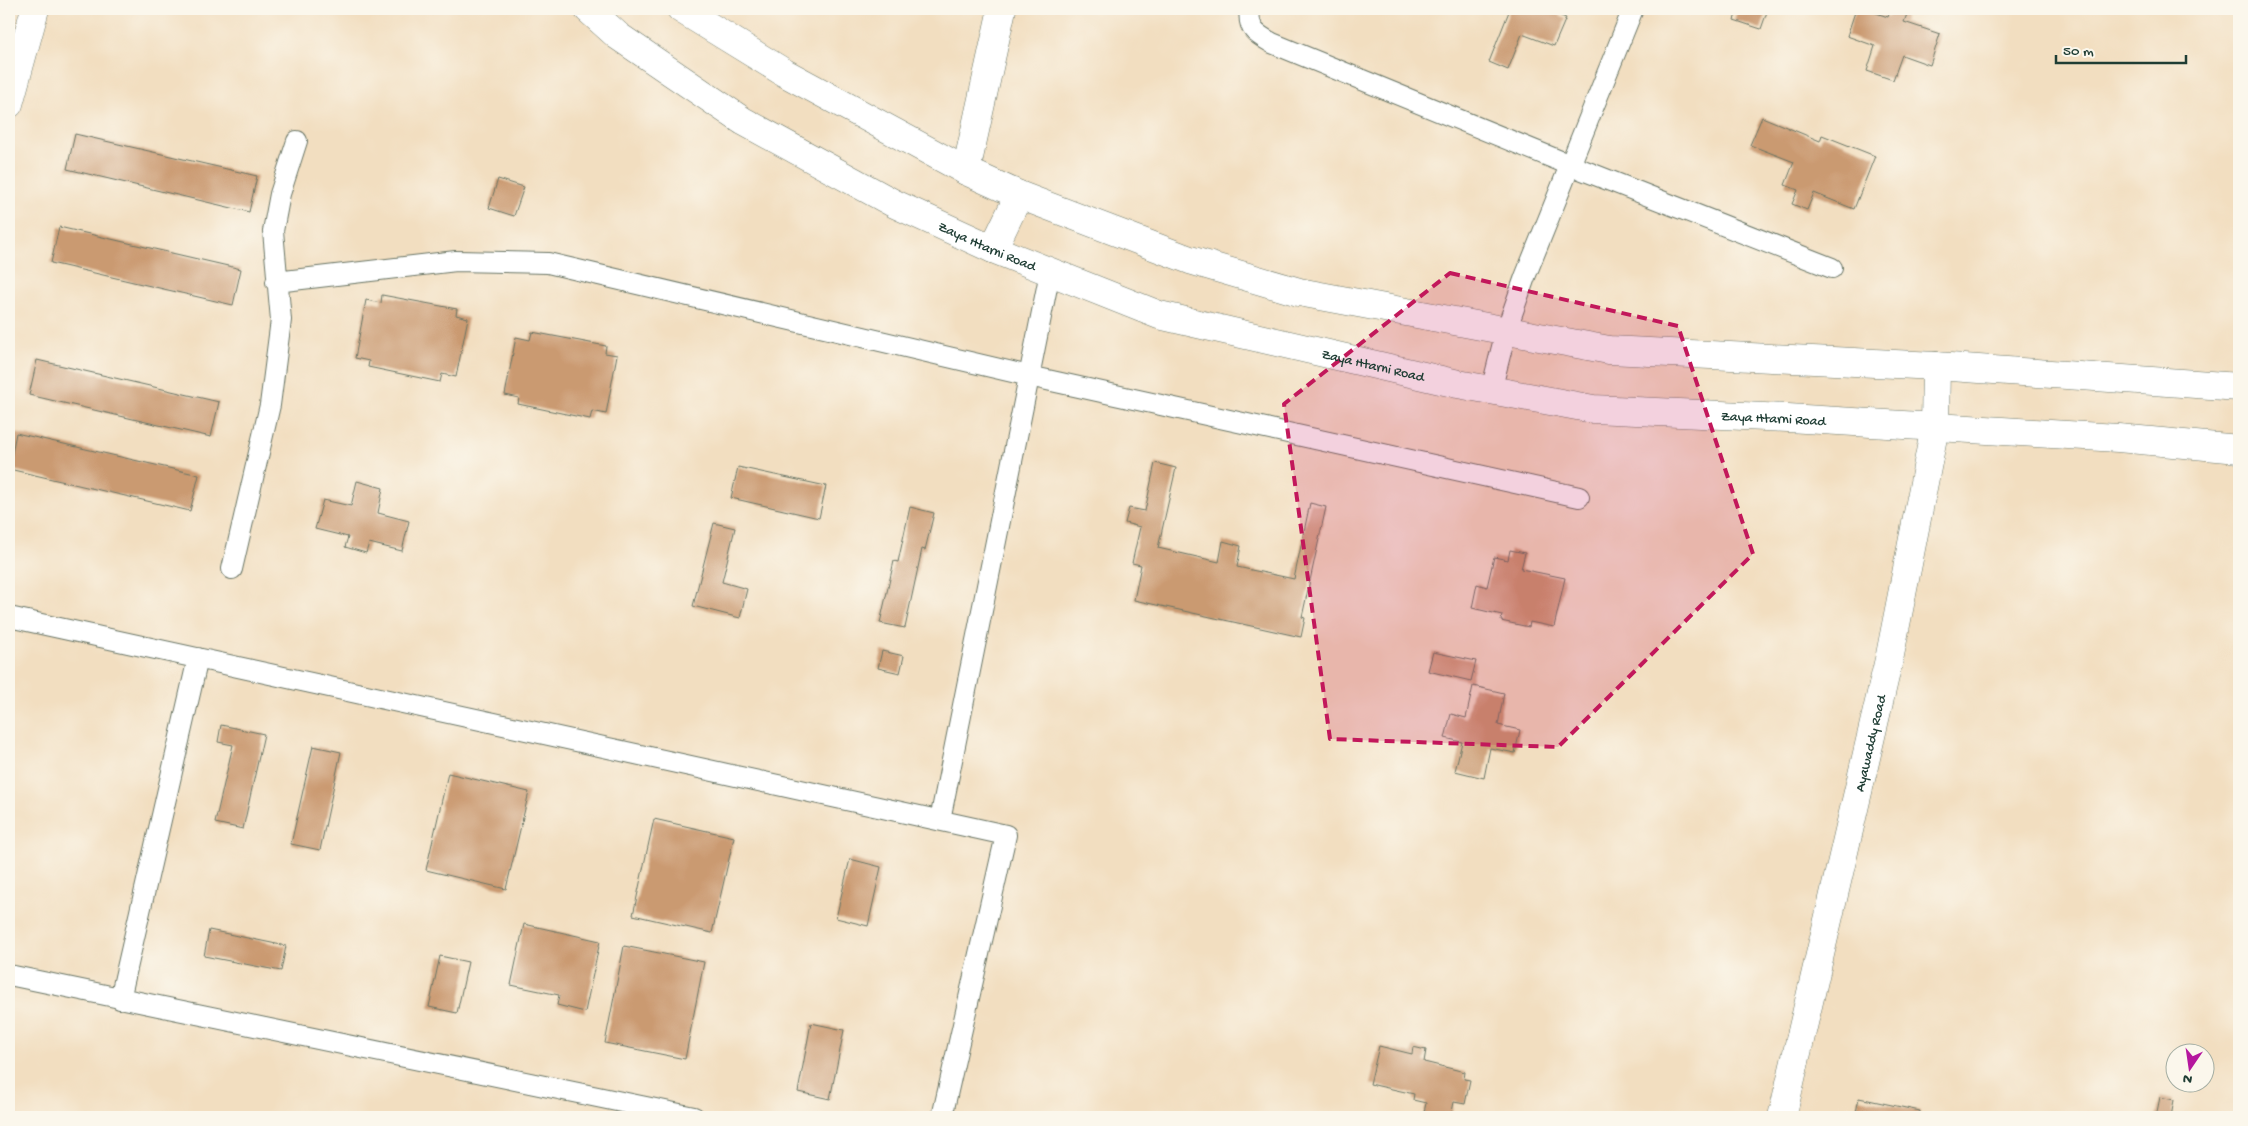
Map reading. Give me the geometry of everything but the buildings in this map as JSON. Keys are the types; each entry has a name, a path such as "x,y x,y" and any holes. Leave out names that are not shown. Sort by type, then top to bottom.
{"main road":[{"path":"9,104 35,9"},
{"name":"Zaya Htarni Road","path":"588,9 618,36 743,121 895,204 992,250 1160,315 1492,391 1593,409 2118,438 2239,449"},
{"path":"682,9 785,73 966,171 1019,195 1190,260 1299,292 1609,350 1936,366 2239,387"},
{"path":"966,171 1002,9"},
{"path":"992,250 1019,195"},
{"name":"Ayawaddy Road","path":"1782,1117 1890,655 1935,427 1936,366"}],"street":[{"path":"1250,9 1249,24 1252,31 1272,43 1570,165 1832,268"},
{"path":"1492,391 1506,331 1525,277 1633,9"},
{"path":"232,569 270,405 281,320 276,282 273,231 280,194 297,141"},
{"path":"276,282 456,261 548,263 1029,376 1579,497"},
{"path":"940,820 1050,272"},
{"path":"9,617 1006,835 942,1117"},
{"path":"120,999 198,658"},
{"path":"9,976 694,1117"}],"highlighted area":[{"path":"1450,273 1678,326 1753,554 1558,747 1330,739 1284,404"}]}
